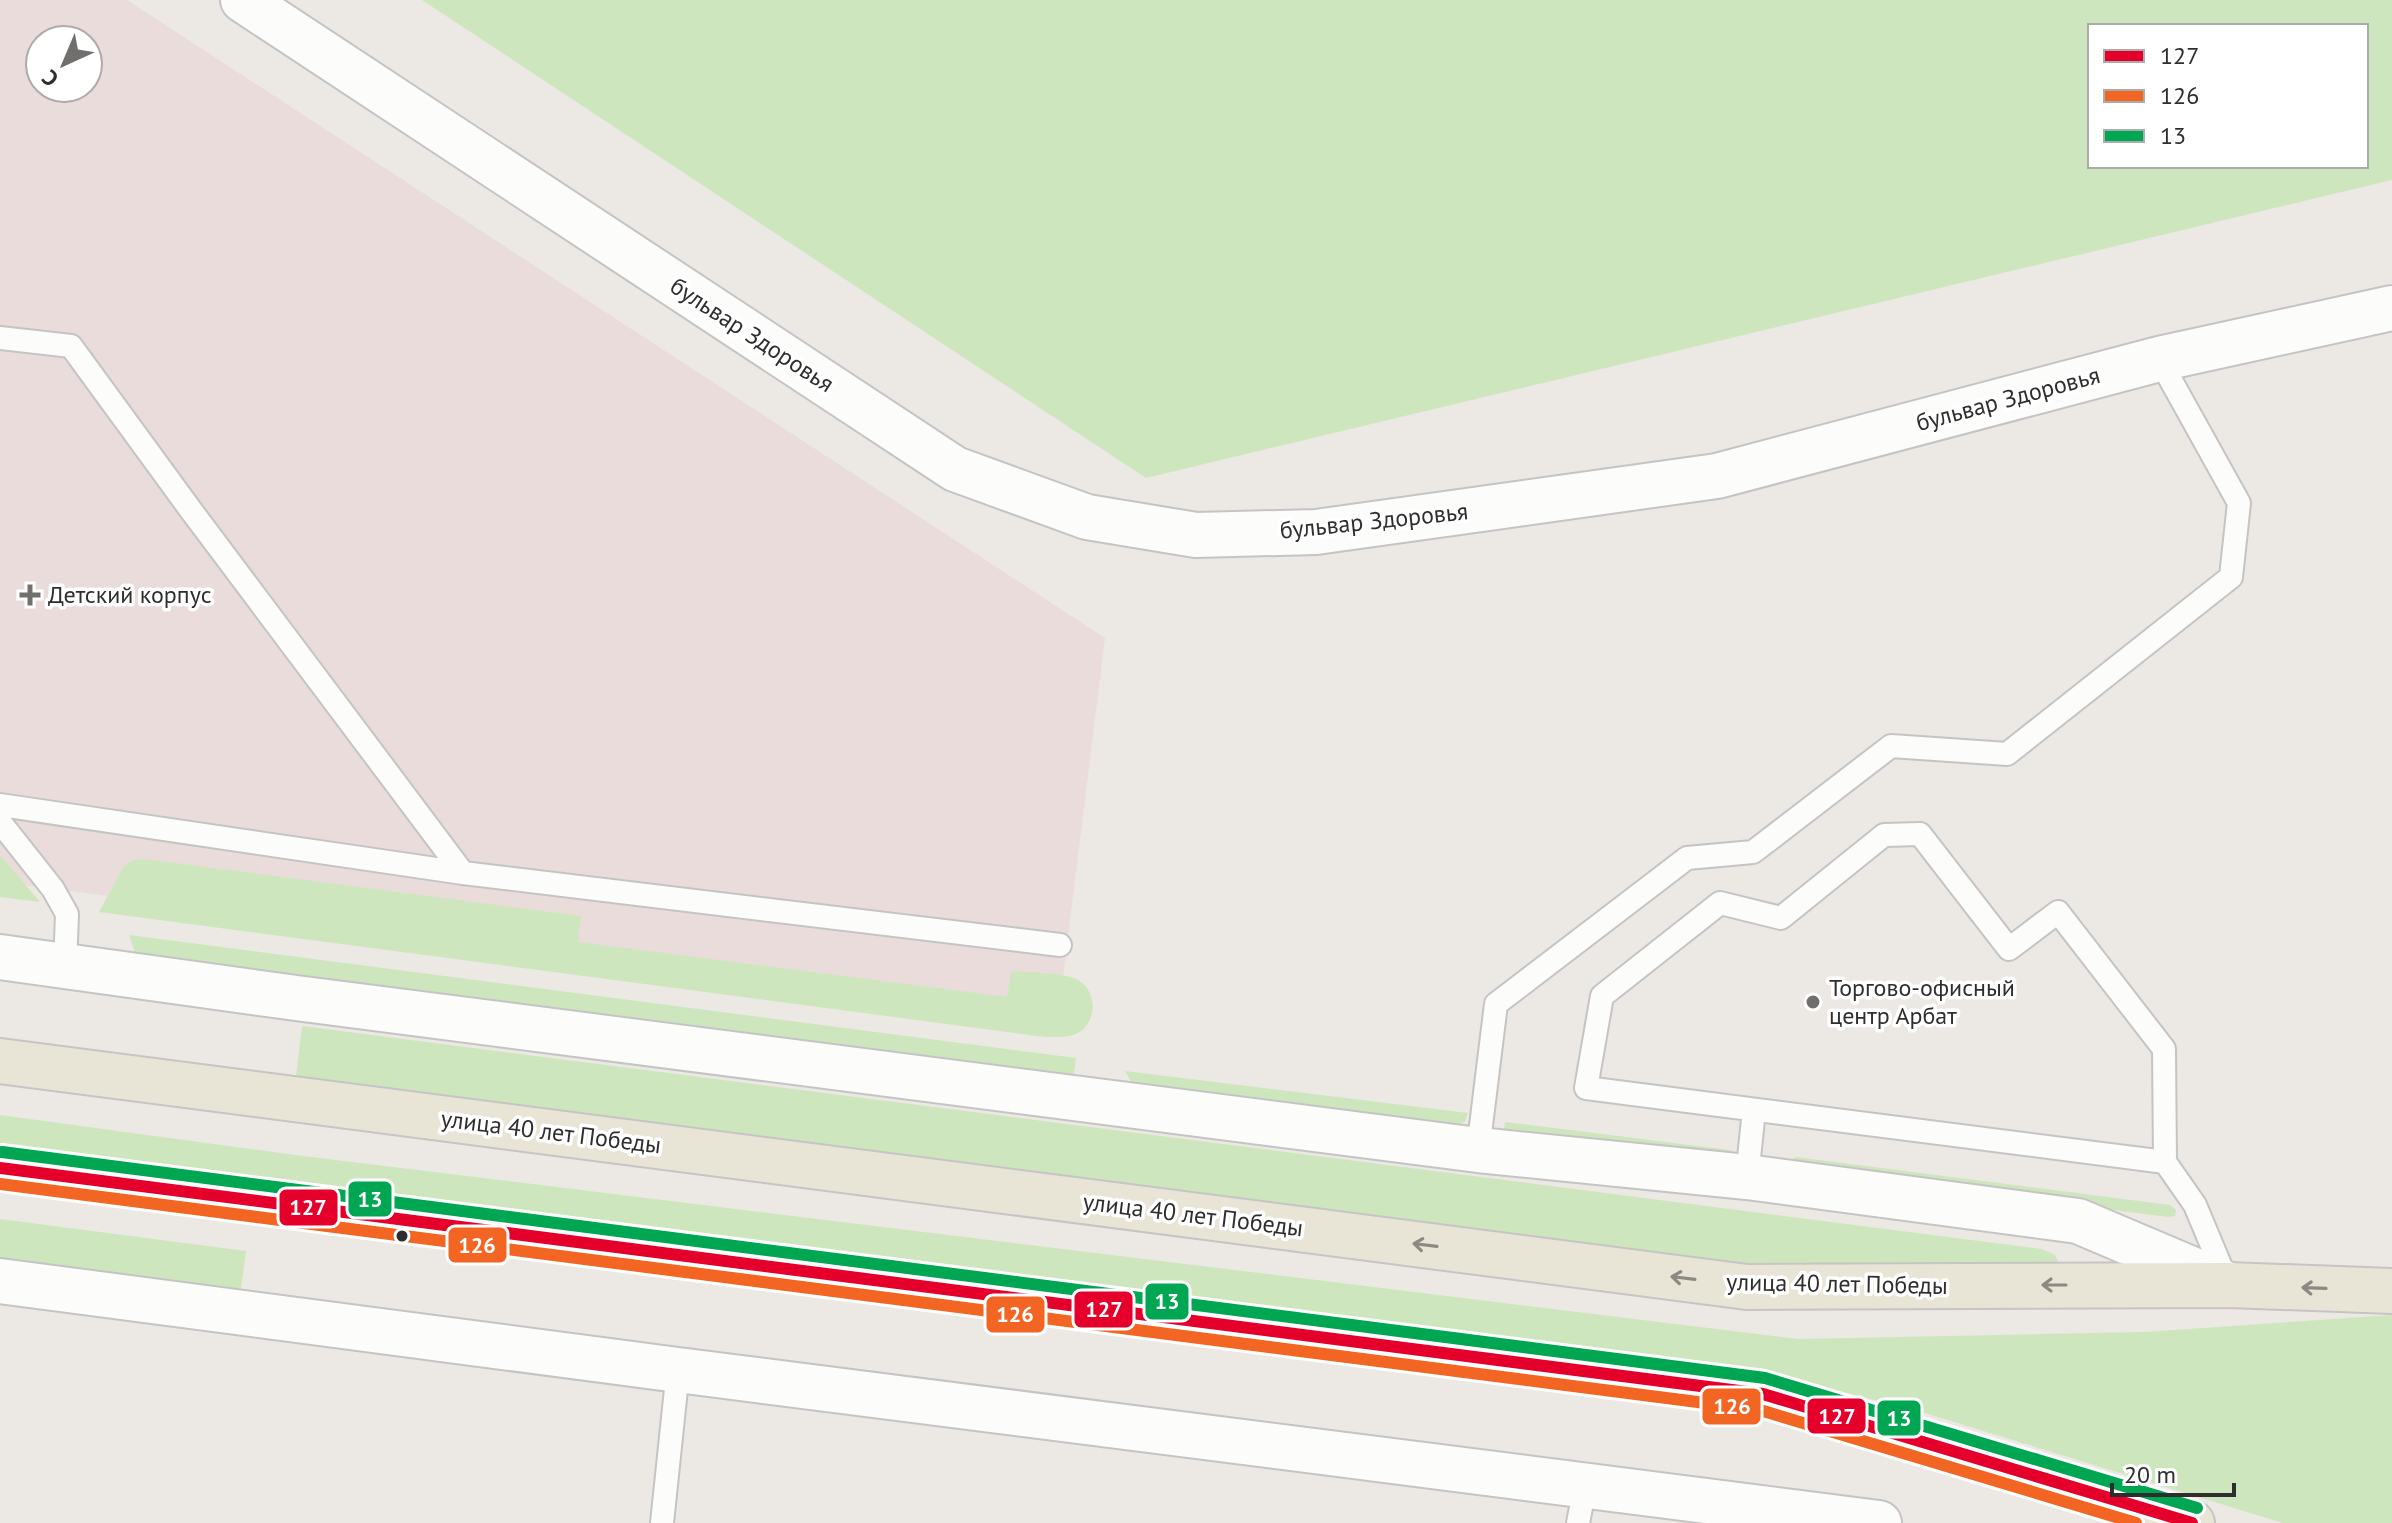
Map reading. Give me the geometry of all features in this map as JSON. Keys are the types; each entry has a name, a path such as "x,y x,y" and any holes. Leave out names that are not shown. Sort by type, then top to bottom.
{"main road":[{"name":"улица 40 лет Победы","path":"0,1061 1747,1287 2229,1285 2392,1291"},
{"path":"0,1168 1763,1394 2192,1523"}],"street":[{"name":"бульвар Здоровья","path":"243,0 955,469 1087,517 1196,535 1316,532 1717,476 2159,359 2392,308"},
{"path":"0,957 1478,1150 1747,1177 2078,1221 2229,1285"},
{"path":"0,1281 678,1370 1582,1505 1879,1523"}],"lane":[{"path":"0,338 71,346 463,873"},
{"path":"1478,1150 1496,1004 1687,858 1753,852 1891,746 2007,754 2231,577 2239,503 2159,359"},
{"path":"0,805 463,873 1060,945"},
{"path":"0,822 53,889 67,914 65,966"},
{"path":"2165,1162 1586,1088 1602,996 1720,903 1781,918 1884,835 1920,834 2009,949 2058,912 2164,1049 2165,1162 2195,1205 2229,1285"},
{"path":"1747,1177 1754,1110"},
{"path":"662,1523 678,1370"}],"shaded area":[{"path":"0,0 127,0 1105,638 1058,1017 0,882"}],"green space":[{"path":"422,0 2392,0 2392,180 1146,478"},
{"path":"0,855 40,902 0,897"},
{"path":"133,860 581,916 578,942 1007,997 1011,971 1060,975 1074,978 1088,989 1093,1005 1092,1014 1084,1029 1076,1034 1045,1037 99,912 124,866"},
{"path":"129,935 1076,1058 1073,1080 137,959"},
{"path":"302,1026 2042,1249 2055,1255 2058,1261 2055,1266 1771,1270 295,1085"},
{"path":"1125,1071 1468,1113 1465,1121 1456,1127 1134,1087"},
{"path":"0,1115 303,1156 1798,1339 2144,1332 2392,1315 2392,1523 2283,1523 1915,1410 1802,1382 0,1146"},
{"path":"1505,1122 1730,1150 1736,1155 1503,1135"},
{"path":"1796,1157 2170,1205 2176,1210 2175,1216 2168,1217 1794,1169 1790,1166 1791,1160"},
{"path":"0,1219 246,1251 239,1303 0,1272"}],"transit line":[{"name":"13","path":"2,1152 1765,1378 2197,1508"},
{"name":"127","path":"0,1168 1763,1394 2192,1523"},
{"name":"126","path":"0,1184 1760,1410 2136,1523"}],"place":[{"name":"Детский корпус","path":"30,595"},
{"name":"Торгово-офисный центр Арбат","path":"1813,1002"}]}
